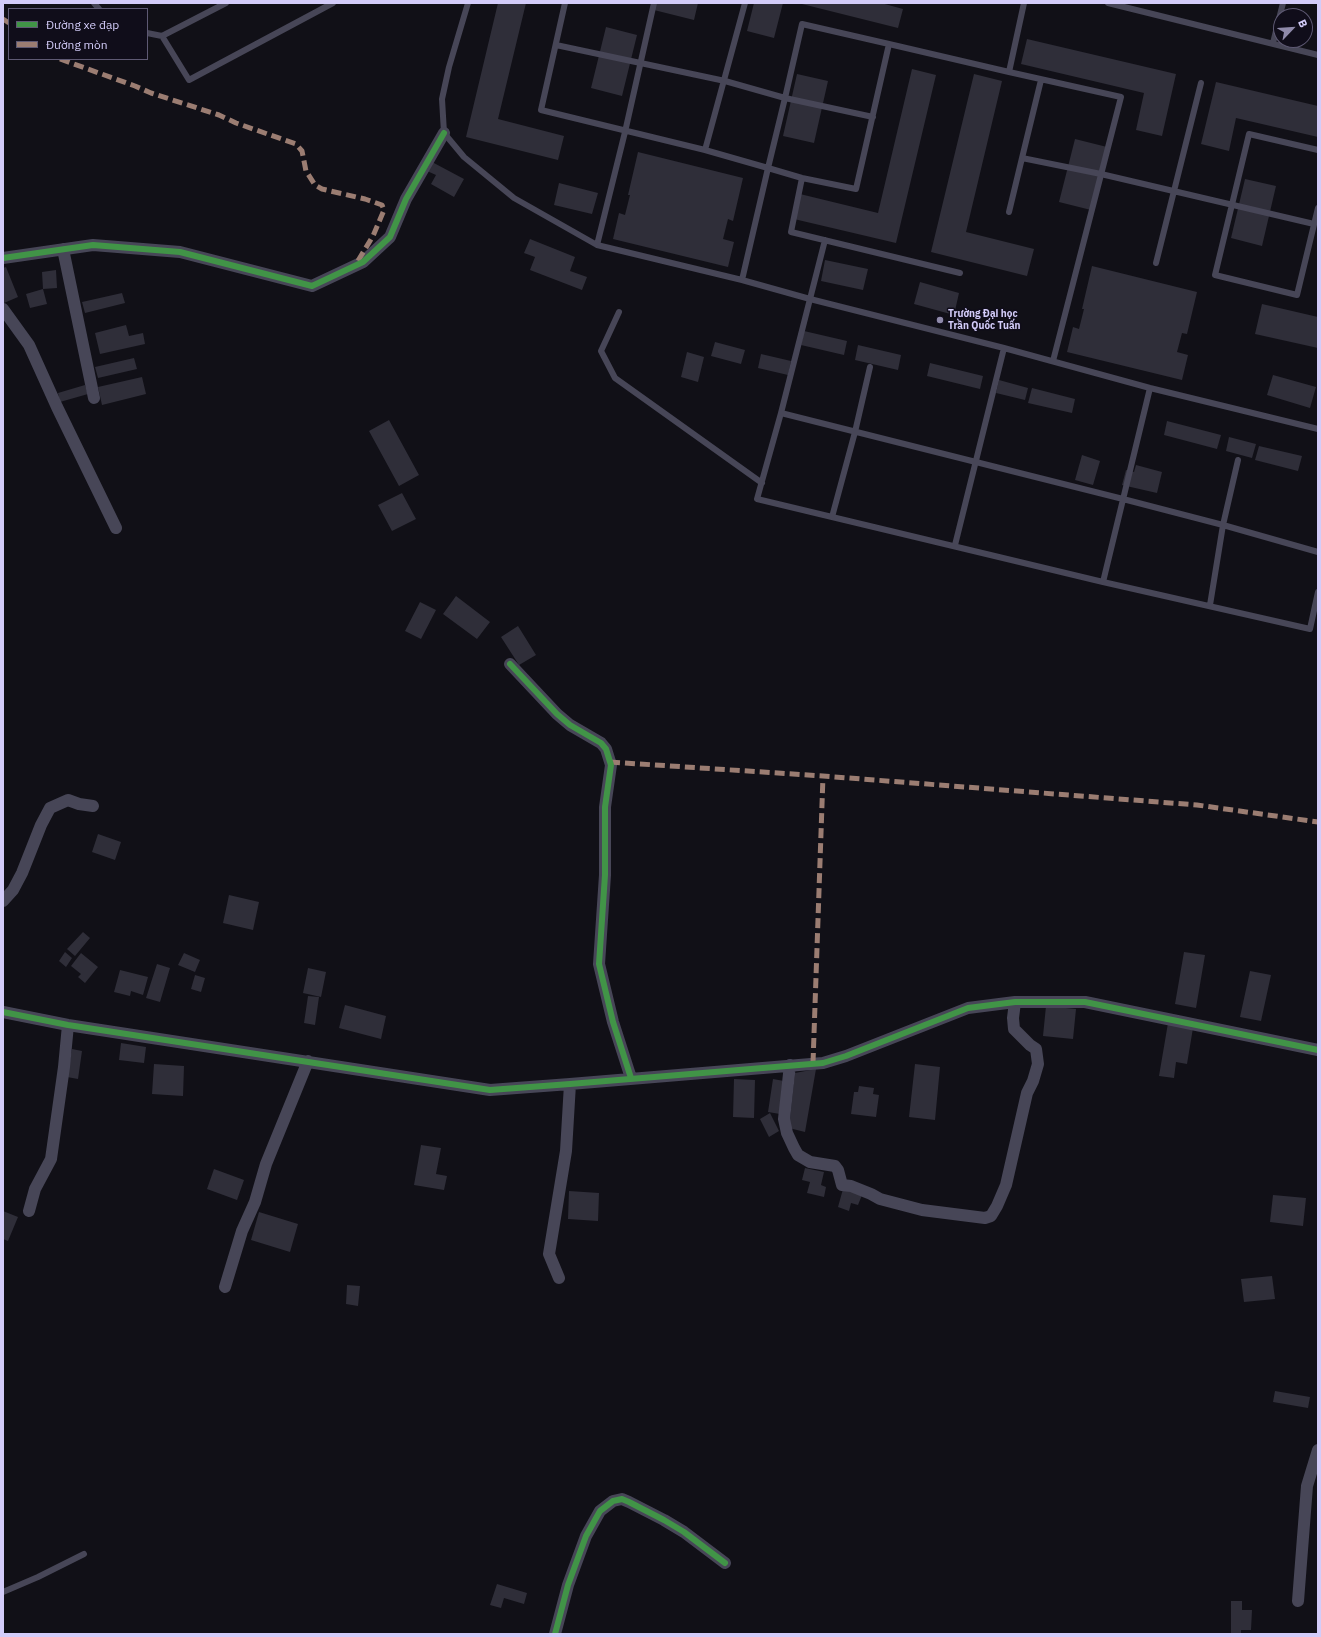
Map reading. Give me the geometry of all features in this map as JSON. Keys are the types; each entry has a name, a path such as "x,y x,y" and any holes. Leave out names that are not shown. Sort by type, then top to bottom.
{"street":[{"path":"3,258 93,245 180,252 312,286 363,262 390,237 406,199 444,133"},
{"path":"63,249 94,398"},
{"path":"3,309 29,344 57,407 116,528"},
{"path":"510,664 557,714 570,725 601,743 606,749 611,765 605,807 605,875 599,964 613,1022 631,1078"},
{"path":"3,901 13,890 22,873 50,808 68,800 79,804 92,806"},
{"path":"790,1065 784,1119 788,1133 798,1154 810,1162 835,1166 838,1170 842,1185 858,1188 880,1199 922,1210 985,1218 991,1216 1006,1185 1027,1093 1033,1081 1038,1064 1036,1049 1014,1029 1013,1018 1015,1002"},
{"path":"3,1012 68,1025 490,1090 823,1063 846,1056 968,1008 1015,1002 1085,1002 1318,1050"},
{"path":"29,1211 35,1189 51,1159 68,1025"},
{"path":"225,1287 242,1231 255,1202 266,1164 308,1061"},
{"path":"558,1278 549,1254 566,1150 570,1084"},
{"path":"1298,1601 1307,1486 1318,1450"},
{"path":"555,1634 568,1585 586,1536 600,1511 613,1501 622,1499 664,1520 684,1532 725,1562"}],"lane":[{"path":"148,33 162,36 226,3"},
{"path":"162,36 189,80 333,3"},
{"path":"468,3 449,67 442,99 444,133 464,158 514,198 597,245 742,280 810,299 1004,348 1150,388 1318,430"},
{"path":"565,3 542,110 625,132 705,150 802,178 856,189 889,44"},
{"path":"597,245 625,132 654,3"},
{"path":"705,150 745,3"},
{"path":"1009,72 1024,3"},
{"path":"1108,3 1273,43"},
{"path":"742,280 802,24 1120,97 1053,361"},
{"path":"556,45 725,81 785,98 873,117"},
{"path":"1292,48 1318,55"},
{"path":"1009,212 1042,80"},
{"path":"1156,263 1201,83"},
{"path":"1318,150 1249,134 1215,275 1297,295 1318,208"},
{"path":"1022,158 1101,174 1314,224"},
{"path":"802,178 791,232 960,273"},
{"path":"825,240 757,500 1103,582 1210,605 1310,629 1318,592"},
{"path":"618,312 601,351 615,378 762,483"},
{"path":"954,546 1004,348"},
{"path":"832,517 855,432 870,368"},
{"path":"1103,582 1150,388"},
{"path":"781,412 1223,525 1318,552"},
{"path":"1210,605 1223,525 1238,460"},
{"path":"3,1592 38,1577 84,1554"}],"building":[{"path":"498,3 526,3 498,119 564,136 558,160 466,137"},
{"path":"655,3 698,3 694,20 654,10"},
{"path":"754,3 783,3 774,38 747,31"},
{"path":"881,3 903,9 898,28 802,4"},
{"path":"606,27 637,35 622,96 591,88"},
{"path":"1027,39 1176,74 1162,136 1136,130 1144,93 1021,64"},
{"path":"912,69 936,75 896,243 794,219 800,194 878,213"},
{"path":"797,74 828,81 814,143 783,136"},
{"path":"974,74 1002,81 966,232 1034,249 1027,276 931,252"},
{"path":"1216,82 1318,106 1318,137 1236,118 1229,151 1201,144"},
{"path":"1075,139 1107,147 1091,210 1059,202"},
{"path":"638,152 743,178 733,221 728,219 723,239 734,242 728,267 613,239 619,213 625,215"},
{"path":"432,162 464,179 454,197 431,184 436,175 427,171"},
{"path":"1245,179 1276,186 1262,246 1231,238"},
{"path":"559,183 598,193 592,214 554,205"},
{"path":"530,239 575,257 570,271 587,277 582,290 530,270 535,257 524,253"},
{"path":"825,260 868,269 863,290 821,281"},
{"path":"1092,266 1197,292 1187,334 1182,333 1177,352 1188,355 1182,380 1067,352 1073,327 1079,329"},
{"path":"6,267 18,297 4,303 3,268"},
{"path":"56,270 57,288 43,289 42,272"},
{"path":"920,282 959,293 954,315 914,304"},
{"path":"43,289 47,304 30,308 26,294"},
{"path":"122,293 125,303 85,313 82,302"},
{"path":"1262,304 1318,317 1318,348 1255,334"},
{"path":"126,325 129,336 143,333 145,344 100,354 95,333"},
{"path":"804,331 847,341 844,355 801,345"},
{"path":"715,342 745,350 741,364 711,356"},
{"path":"858,345 901,355 898,370 855,360"},
{"path":"687,352 704,357 698,382 681,377"},
{"path":"761,354 791,361 788,375 758,368"},
{"path":"134,358 137,369 98,378 95,367"},
{"path":"930,363 983,376 980,389 927,376"},
{"path":"1273,375 1316,387 1310,408 1267,395"},
{"path":"142,377 146,394 102,405 98,387"},
{"path":"999,380 1028,388 1025,400 996,393"},
{"path":"85,385 88,394 60,402 58,393"},
{"path":"1032,388 1075,399 1072,413 1028,403"},
{"path":"389,420 419,475 399,486 369,431"},
{"path":"1167,421 1221,435 1217,449 1164,435"},
{"path":"1229,437 1256,444 1252,458 1226,451"},
{"path":"1259,446 1302,456 1298,471 1255,460"},
{"path":"1082,455 1100,461 1093,485 1075,480"},
{"path":"1136,465 1162,472 1157,493 1122,485 1126,470 1134,472"},
{"path":"402,493 416,519 392,531 378,505"},
{"path":"456,596 490,622 477,639 443,614"},
{"path":"420,602 436,610 421,639 405,631"},
{"path":"518,626 536,655 519,665 501,637"},
{"path":"98,834 121,842 115,860 92,852"},
{"path":"229,895 259,902 253,930 223,923"},
{"path":"83,932 90,938 75,956 67,949"},
{"path":"65,952 72,958 66,967 59,961"},
{"path":"1184,952 1205,955 1196,1008 1175,1004"},
{"path":"81,953 98,967 85,983 78,977 81,974 71,966"},
{"path":"184,953 200,960 195,972 178,965"},
{"path":"157,964 170,968 160,1002 146,998"},
{"path":"308,968 326,972 321,997 303,993"},
{"path":"120,970 148,977 143,995 131,991 130,996 114,992"},
{"path":"1250,971 1271,975 1261,1021 1240,1017"},
{"path":"195,975 205,978 201,992 191,989"},
{"path":"308,996 319,997 315,1025 304,1023"},
{"path":"345,1005 386,1016 381,1039 339,1028"},
{"path":"1046,1006 1076,1009 1073,1039 1043,1036"},
{"path":"1168,1023 1193,1028 1187,1064 1176,1062 1174,1078 1159,1076"},
{"path":"121,1043 146,1047 144,1063 119,1060"},
{"path":"72,1049 82,1051 78,1079 67,1077"},
{"path":"154,1064 184,1066 183,1096 152,1094"},
{"path":"915,1064 940,1067 935,1120 909,1117"},
{"path":"816,1069 805,1132 789,1128 795,1073"},
{"path":"734,1079 755,1080 754,1118 733,1117"},
{"path":"773,1079 784,1081 780,1114 768,1112"},
{"path":"859,1086 874,1088 873,1094 879,1095 876,1117 851,1114 854,1092 858,1092"},
{"path":"770,1113 779,1131 769,1137 760,1119"},
{"path":"421,1145 441,1148 436,1174 447,1176 444,1190 414,1185"},
{"path":"805,1168 824,1172 821,1185 826,1187 824,1197 807,1193 810,1182 802,1180"},
{"path":"214,1169 244,1180 237,1200 207,1189"},
{"path":"843,1189 862,1195 858,1205 851,1203 849,1211 838,1207"},
{"path":"569,1191 599,1193 598,1221 568,1219"},
{"path":"1273,1195 1306,1198 1303,1226 1270,1222"},
{"path":"3,1211 18,1217 8,1241 3,1239"},
{"path":"259,1212 298,1224 290,1252 251,1240"},
{"path":"1272,1276 1275,1299 1244,1302 1241,1279"},
{"path":"347,1285 360,1286 358,1306 346,1304"},
{"path":"1275,1391 1310,1397 1308,1408 1273,1402"},
{"path":"497,1584 527,1593 524,1604 504,1598 501,1608 490,1605"},
{"path":"1231,1601 1242,1601 1242,1610 1252,1610 1251,1630 1241,1630 1241,1633 1231,1633"}],"marked path":[{"path":"3,19 8,22"},
{"path":"63,60 296,144 302,151 306,171 315,185 322,189 365,199 382,205 384,210 373,236 356,264"},
{"path":"610,762 823,776 1197,805 1318,822"},
{"path":"813,1063 823,776"}],"cycle path":[{"path":"3,258 93,245 180,252 312,286 363,262 390,237 406,199 444,133"},
{"path":"510,664 557,714 570,725 601,743 606,749 611,765 605,807 605,875 599,964 613,1022 631,1078"},
{"path":"3,1012 68,1025 490,1090 823,1063 846,1056 968,1008 1015,1002 1085,1002 1318,1050"},
{"path":"555,1634 568,1585 586,1536 600,1511 613,1501 622,1499 664,1520 684,1532 725,1563"}],"place":[{"name":"Trường Đại học Trần Quốc Tuấn","path":"940,320"}]}
